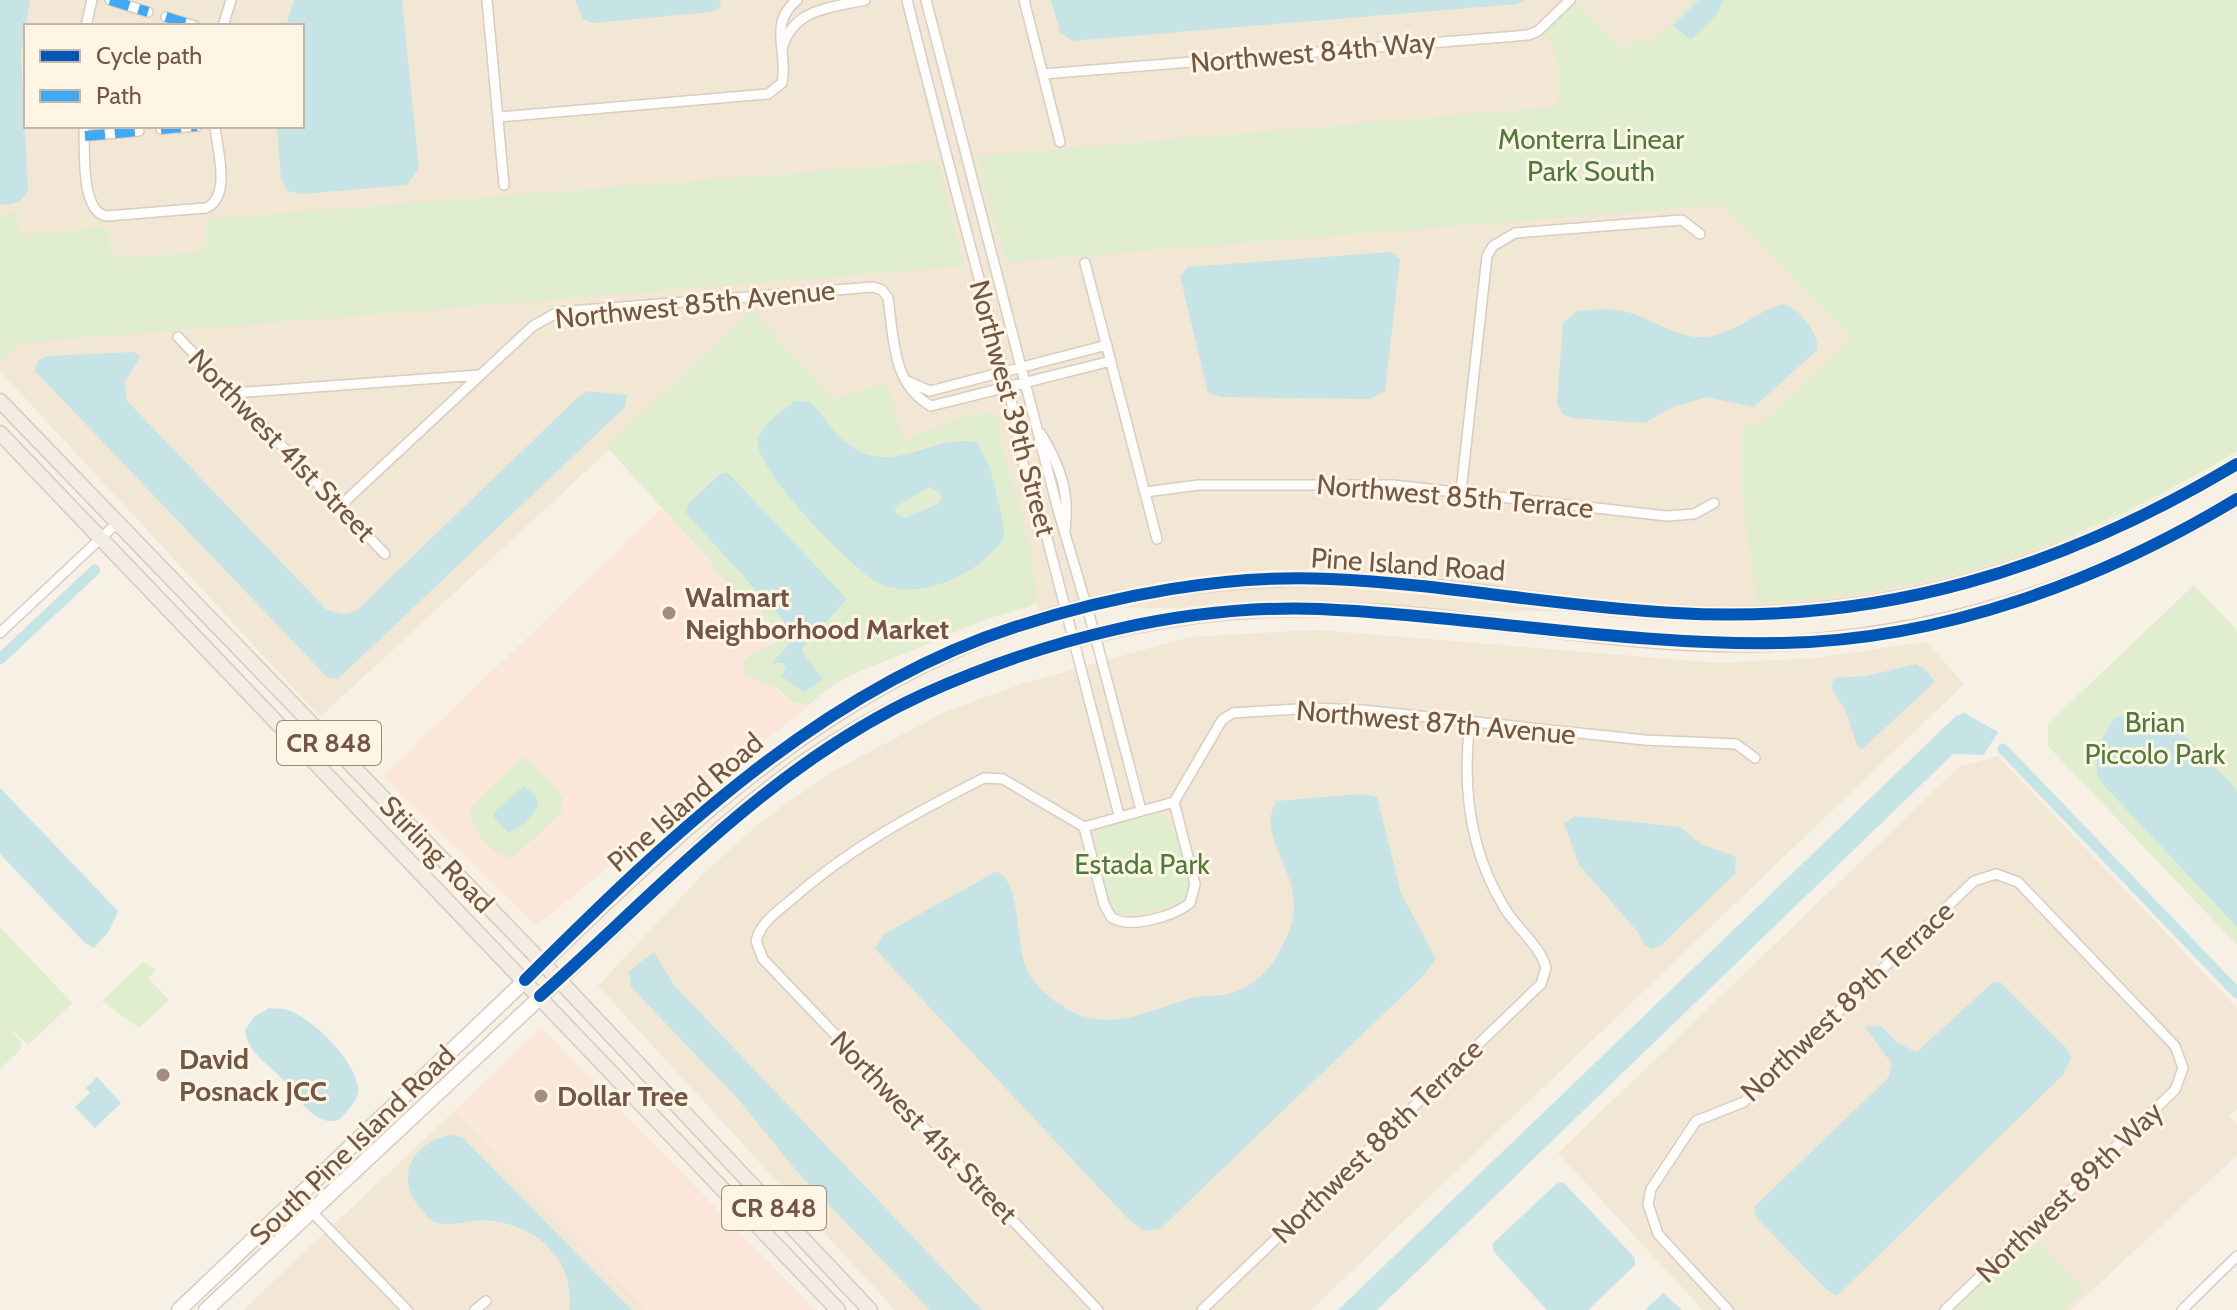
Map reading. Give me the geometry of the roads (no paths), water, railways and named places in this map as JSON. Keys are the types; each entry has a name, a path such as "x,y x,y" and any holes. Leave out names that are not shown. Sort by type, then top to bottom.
{"main road":[{"name":"Stirling Road","path":"0,401 559,980 870,1310"},
{"name":"Stirling Road","path":"0,433 102,536 838,1310"},
{"name":"Pine Island Road","path":"525,980 722,797 794,740 943,656 1013,627 1087,607 1237,582 1326,579 1675,613 1793,613 1841,608 1915,597 2056,556 2169,505 2237,464"},
{"name":"Pine Island Road","path":"540,996 719,830 809,759 926,693 1071,641 1246,611 1318,609 1662,641 1785,643 1841,639 1921,626 2006,605 2071,583 2184,531 2237,499"},
{"path":"306,750 321,735"},
{"name":"South Pine Island Road","path":"179,1310 525,980"},
{"name":"South Pine Island Road","path":"206,1310 540,996"},
{"path":"809,1279 825,1262"}],"street":[{"path":"86,24 92,0"},
{"path":"110,0 148,12"},
{"path":"224,24 231,0"},
{"path":"487,0 504,185"},
{"path":"499,117 768,94 782,83 780,24 785,12 797,0"},
{"path":"809,0 816,12"},
{"path":"782,52 792,25 805,15 865,0"},
{"name":"Northwest 39th Street","path":"907,0 1008,388 1034,512 1046,534 1071,641 1119,815"},
{"name":"Northwest 39th Street","path":"926,0 1064,534 1095,635 1141,810"},
{"path":"1024,0 1060,142"},
{"name":"Northwest 84th Way","path":"1043,74 1528,35 1538,31 1570,0"},
{"path":"166,17 189,24"},
{"path":"161,129 173,128"},
{"path":"139,131 84,131 89,201 95,212 111,216 206,208 215,203 221,192 215,128"},
{"path":"1461,492 1487,256 1493,246 1515,233 1682,220 1700,234"},
{"path":"1085,263 1157,539"},
{"name":"Northwest 85th Avenue","path":"340,506 533,326 558,312 873,287 882,290 888,298 902,378"},
{"name":"Northwest 41st Street","path":"178,337 385,554"},
{"path":"902,378 915,388 930,391 1107,345"},
{"path":"902,378 916,398 931,406 1111,361"},
{"path":"232,393 480,375"},
{"name":"Northwest 85th Terrace","path":"1145,492 1199,485 1393,485 1667,516 1694,514 1714,503"},
{"path":"0,633 117,523"},
{"name":"Northwest 87th Avenue","path":"1174,802 1223,717 1244,711 1312,708 1645,740 1736,744 1755,758"},
{"name":"Northwest 88th Terrace","path":"1202,1310 1541,984 1551,969 1504,908 1478,852 1466,787 1470,722"},
{"name":"Northwest 41st Street","path":"1084,827 1003,779 984,778 861,844 814,879 765,923 751,941 763,959 1098,1310"},
{"path":"1174,802 1195,884 1196,901 1180,910 1130,923 1112,924 1084,827 1174,802"},
{"name":"Northwest 89th Way","path":"1945,1310 2175,1090 2183,1068 2175,1046 2018,882 1996,874"},
{"name":"Northwest 89th Terrace","path":"1728,1310 1658,1234 1648,1204 1657,1179 1696,1121 1744,1102 1974,881 1996,874"},
{"path":"310,1210 407,1310"},
{"path":"2182,1310 2237,1256"},
{"path":"475,1310 486,1301"}],"water":[{"path":"0,0 30,0 21,54 28,189 17,202 0,205"},
{"path":"294,0 402,0 419,168 407,185 302,194 287,191 281,178 277,128 304,128 304,24 287,24"},
{"path":"575,0 721,0 720,7 712,12 593,23 583,19"},
{"path":"1051,0 1525,0 1517,4 1072,41 1060,32"},
{"path":"1699,0 1723,0 1716,15 1691,40 1673,26"},
{"path":"1392,252 1400,259 1385,391 1369,399 1221,397 1208,393 1180,276 1188,267"},
{"path":"1785,304 1808,323 1817,350 1754,407 1707,397 1672,407 1645,423 1572,418 1562,414 1557,403 1563,323 1577,311 1627,312 1674,332 1704,337 1726,332 1764,311"},
{"path":"134,352 140,357 124,383 127,401 327,610 343,614 356,611 577,398 588,391 627,395 625,407 338,679 328,678 35,371 38,360 47,356"},
{"path":"795,401 810,402 848,444 881,457 959,441 976,442 992,475 1005,536 981,562 948,581 911,589 894,588 877,582 847,558 806,516 786,493 760,453 758,440 763,428","holes":["929,487 939,492 942,499 938,504 905,518 896,513 895,507"]},
{"path":"727,472 847,599 803,647 803,653 823,679 804,692 781,676 786,669 783,663 772,663 789,644 784,621 686,513 688,504 720,474"},
{"path":"1916,664 1927,671 1935,682 1862,749 1857,746 1846,711 1831,688 1834,678 1866,676"},
{"path":"1964,713 1998,732 1984,755 1953,754 1377,1310 1338,1310 1956,716"},
{"path":"2141,713 2167,717 2237,790 2237,927 2098,779 2098,753 2111,724 2116,717"},
{"path":"524,786 536,795 538,808 525,823 508,833 494,817 494,812"},
{"path":"0,788 118,911 109,931 94,948 85,943 0,854"},
{"path":"1362,794 1377,797 1401,893 1436,959 1425,974 1160,1229 1144,1231 1131,1222 875,949 884,934 997,871 1011,889 1021,949 1029,974 1051,998 1076,1014 1093,1019 1125,1018 1192,998 1235,992 1254,981 1271,965 1285,941 1293,918 1293,893 1271,826 1276,801"},
{"path":"1575,816 1680,827 1701,844 1736,857 1735,874 1660,946 1652,949 1645,945 1637,931 1579,865 1564,824"},
{"path":"654,952 674,985 982,1310 930,1310 800,1175 737,1098 631,987 629,971"},
{"path":"1993,982 2000,982 2066,1048 2071,1058 2063,1075 1837,1296 1826,1289 1756,1217 1754,1207 1889,1077 1892,1064 1865,1027 1881,1026 1899,1044 1917,1052"},
{"path":"269,1008 288,1010 309,1022 331,1042 350,1066 358,1088 357,1097 339,1120 330,1121 314,1114 250,1045 245,1030 254,1017"},
{"path":"97,1077 121,1103 95,1128 75,1107 90,1093 86,1088"},
{"path":"453,1135 463,1138 632,1310 569,1310 566,1274 558,1259 547,1246 519,1228 483,1220 440,1224 429,1218 410,1193 409,1170 420,1150 440,1138"},
{"path":"1563,1182 1635,1258 1635,1265 1588,1310 1547,1310 1494,1252 1492,1244 1556,1184"},
{"path":"1663,1293 1682,1310 1645,1310"}],"waterway":[{"path":"0,659 95,570"},
{"path":"2003,749 2237,993"}],"place":[{"name":"Walmart Neighborhood Market","path":"669,613"},
{"name":"David Posnack JCC","path":"163,1075"},
{"name":"Dollar Tree","path":"541,1096"}],"park label":[{"name":"Monterra Linear Park South","path":"1591,155"},
{"name":"Brian Piccolo Park","path":"2155,738"},
{"name":"Estada Park","path":"1142,864"}]}
